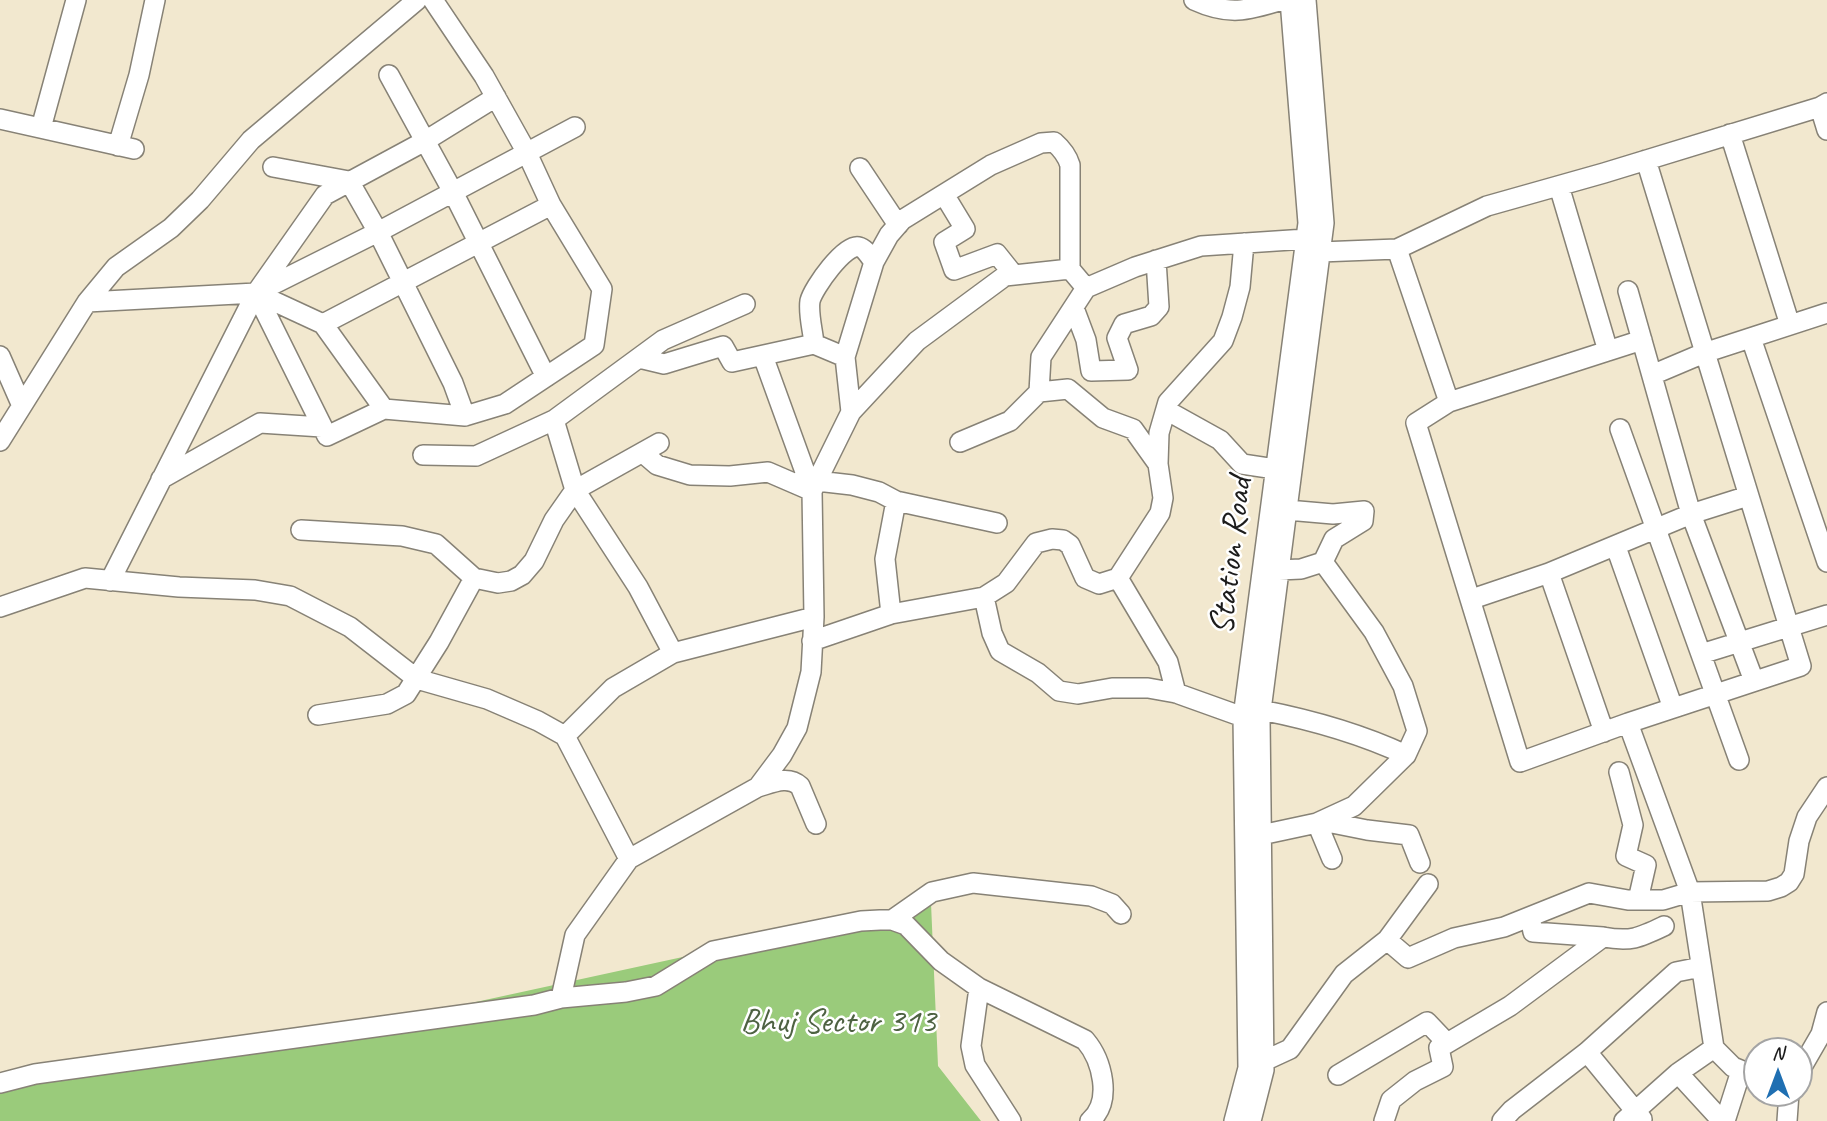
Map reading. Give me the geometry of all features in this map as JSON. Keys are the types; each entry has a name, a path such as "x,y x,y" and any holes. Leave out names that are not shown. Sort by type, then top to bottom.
{"street":[{"path":"41,128 76,0"},
{"path":"0,119 126,147 155,0"},
{"path":"0,441 87,302 116,267 171,228 251,140 417,0"},
{"path":"256,293 327,436 384,409 465,416 505,404 594,345 601,289 551,205 527,153 496,97 433,0"},
{"path":"1194,0 1217,9 1235,12 1282,0"},
{"name":"Station Road","path":"1251,1121 1264,1070 1261,835 1252,713 1279,570 1287,510 1313,246 1308,223 1290,0"},
{"name":"Station Road","path":"1234,1121 1248,1068 1252,713 1275,468 1313,246 1324,223 1306,0"},
{"path":"389,75 453,192 546,377"},
{"path":"110,581 256,293 325,195 425,141 496,97"},
{"path":"1039,392 1041,356 1086,288 1156,260 1201,246 1244,243 1397,249 1487,206 1823,105 1827,130"},
{"path":"87,302 256,293 378,232 575,127"},
{"path":"1730,134 1790,325"},
{"path":"851,412 845,357 874,262 889,235 898,225 991,165 1041,143 1054,142 1067,156 1070,165 1070,269 1086,288"},
{"path":"1642,340 1449,402 1416,423 1520,762 1801,666 1646,160"},
{"path":"273,167 349,181 378,232 453,383 465,416"},
{"path":"860,169 898,225"},
{"path":"1559,186 1608,351"},
{"path":"945,196 965,229 944,242 954,270 997,254 1013,274"},
{"path":"323,324 551,205"},
{"path":"813,640 891,614 984,597 1006,583 1036,543 1052,539 1063,540 1070,545 1085,578 1090,582 1099,584 1118,578 1160,513 1163,498 1158,464 1159,433 1168,402 1223,341 1240,287 1244,243"},
{"path":"814,344 810,302 814,291 829,270 847,250 855,246 862,248 874,262"},
{"path":"1397,249 1449,402"},
{"path":"1074,307 1086,340 1091,371 1128,370 1117,338 1124,324 1151,316 1159,307 1156,260"},
{"path":"815,486 851,412 917,341 1006,276 1070,269"},
{"path":"1628,291 1691,514 1754,681"},
{"path":"256,293 323,324 384,409"},
{"path":"423,455 476,456 554,420 663,340 745,304"},
{"path":"1652,375 1704,353 1827,313"},
{"path":"1751,338 1827,562"},
{"path":"639,358 664,364 723,346 732,362 814,344 845,357"},
{"path":"0,356 22,406"},
{"path":"758,787 782,755 797,727 811,672 814,617 815,486 762,356"},
{"path":"960,442 1010,421 1039,392 1068,389 1103,418 1133,429 1158,464"},
{"path":"1166,410 1220,440 1242,464 1275,468"},
{"path":"554,420 575,490 638,587 673,653"},
{"path":"162,479 260,423 322,427"},
{"path":"1620,429 1740,760"},
{"path":"301,530 402,536 436,544 474,578 498,583 510,581 522,575 534,561 554,520 575,490 651,448 657,465 690,475 730,477 768,472 815,486 852,485 879,492 896,501 997,523"},
{"path":"1472,599 1616,547 1691,514 1748,496"},
{"path":"891,614 884,559 896,501"},
{"path":"1279,570 1301,569 1322,562 1334,540 1363,522 1364,510 1333,514 1287,510"},
{"path":"1616,547 1673,708"},
{"path":"1261,835 1320,822 1354,806 1406,755 1418,732 1404,686 1374,632 1322,562"},
{"path":"1549,573 1604,732"},
{"path":"0,607 85,578 179,587 255,590 290,596 350,627 417,679 486,699 538,721 565,736 629,859"},
{"path":"317,715 387,704 406,694 474,578"},
{"path":"1118,578 1168,662 1176,694"},
{"path":"984,597 992,633 1000,651 1038,673 1059,691 1078,694 1112,688 1133,688 1176,694 1252,713 1337,727 1406,755"},
{"path":"1701,653 1827,615"},
{"path":"565,736 613,688 673,653 814,617"},
{"path":"1628,723 1690,892 1714,1048 1733,1067 1743,1071"},
{"path":"1619,772 1633,825 1626,856 1646,866 1638,900"},
{"path":"561,998 575,935 629,859 758,787 786,780 796,782 800,786 816,824"},
{"path":"1387,940 1408,958 1454,938 1504,927 1589,893 1638,900 1663,900 1690,892 1768,891 1789,882 1794,874 1799,841 1807,817 1827,787"},
{"path":"1320,822 1332,859"},
{"path":"1320,822 1409,835 1420,863"},
{"path":"892,920 932,892 973,883 1091,897 1112,904 1121,914"},
{"path":"1264,1060 1290,1049 1344,974 1387,940 1428,884"},
{"path":"1530,917 1533,932 1623,941 1637,940 1664,926"},
{"path":"0,1083 35,1074 534,1005 561,998 626,992 656,986 713,951 861,921 892,920 906,925 941,961 979,988 1085,1040 1099,1061 1103,1084 1096,1116 1090,1121"},
{"path":"1384,1121 1391,1100 1415,1081 1443,1067 1439,1048 1510,1006 1603,937"},
{"path":"1512,1117 1676,972 1701,967"},
{"path":"979,988 971,1046 975,1065 1011,1121"},
{"path":"1813,1048 1821,1034 1827,1012"},
{"path":"1338,1075 1427,1022 1447,1043"},
{"path":"1587,1052 1634,1118 1678,1073 1714,1048"},
{"path":"1678,1073 1723,1121 1743,1085"}],"green space":[{"name":"Bhuj Sector 313","path":"931,903 938,1066 981,1121 0,1121 0,1088 347,1030"}]}
